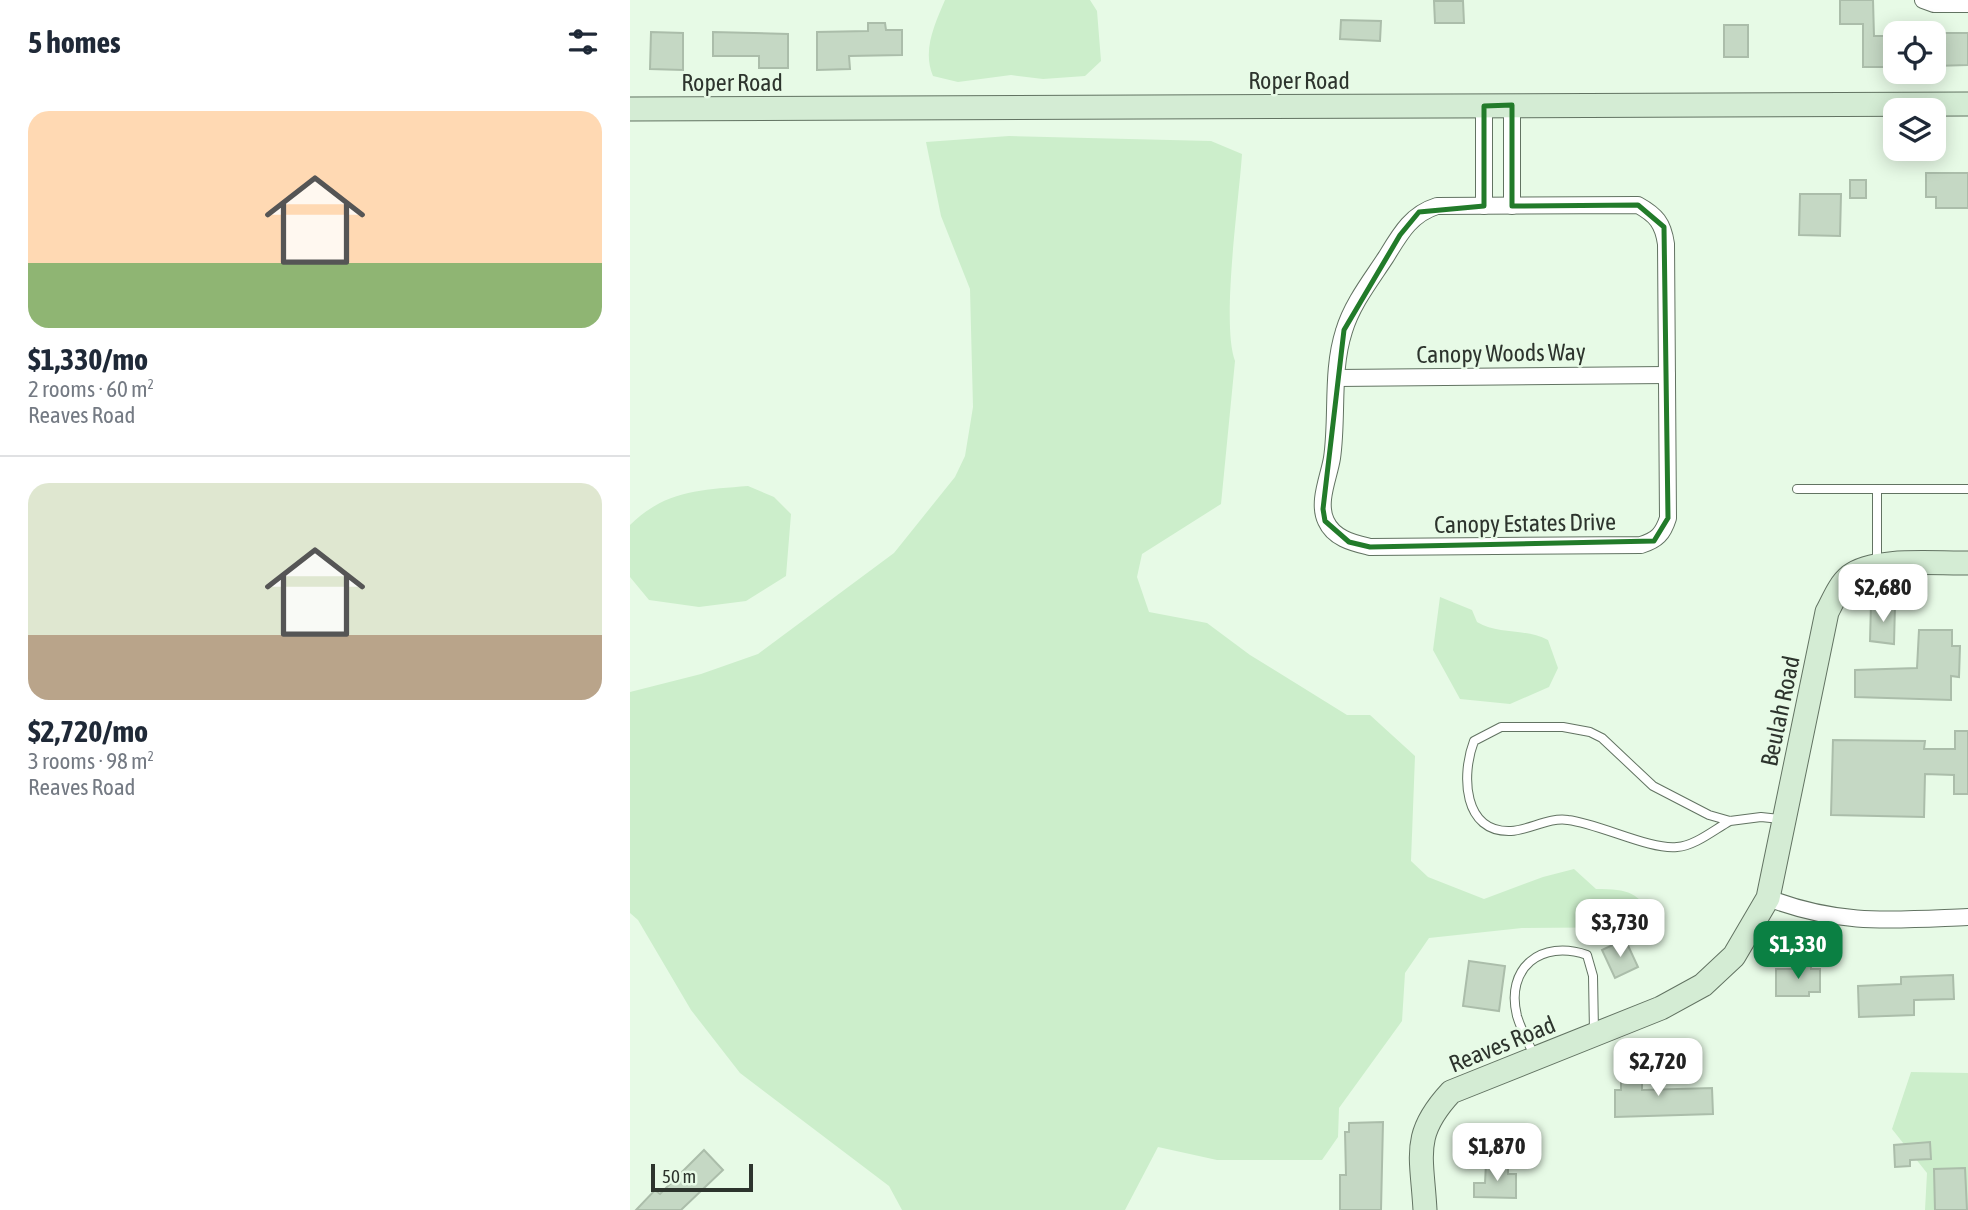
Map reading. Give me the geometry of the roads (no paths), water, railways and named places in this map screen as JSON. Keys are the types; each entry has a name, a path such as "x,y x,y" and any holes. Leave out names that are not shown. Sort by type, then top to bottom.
{"street":[{"path":"1923,0 1934,4 1968,4"},
{"name":"Roper Road","path":"630,109 1968,103"},
{"path":"1512,105 1512,206"},
{"path":"1483,206 1484,106"},
{"name":"Canopy Estates Drive","path":"1638,205 1654,214 1664,227 1668,518 1663,532 1654,541 1641,545 1370,547 1349,542 1335,533 1325,521 1323,509 1332,459 1336,378 1344,330 1400,235 1419,212 1437,206 1483,206 1638,205"},
{"name":"Canopy Woods Way","path":"1336,378 1667,375"},
{"name":"Beulah Road","path":"1768,898 1828,612 1840,586 1852,574 1877,565 1968,563"},
{"path":"1768,898 1805,912 1855,921 1968,917"},
{"name":"Reaves Road","path":"1425,1210 1422,1132 1430,1114 1451,1092 1661,1008 1703,985 1734,956 1768,898"}],"lane":[{"path":"1797,489 1968,489"},
{"path":"1877,489 1877,565"},
{"path":"1730,821 1709,815 1653,786 1602,737 1590,732 1563,726 1501,727 1474,741 1468,757 1469,805 1478,819 1493,830 1513,831 1564,819 1593,824 1658,845 1678,848 1730,821 1762,817 1784,820"},
{"path":"1535,1058 1517,1016 1515,988 1521,970 1533,957 1574,950 1587,955 1593,976 1594,1035"}]}
